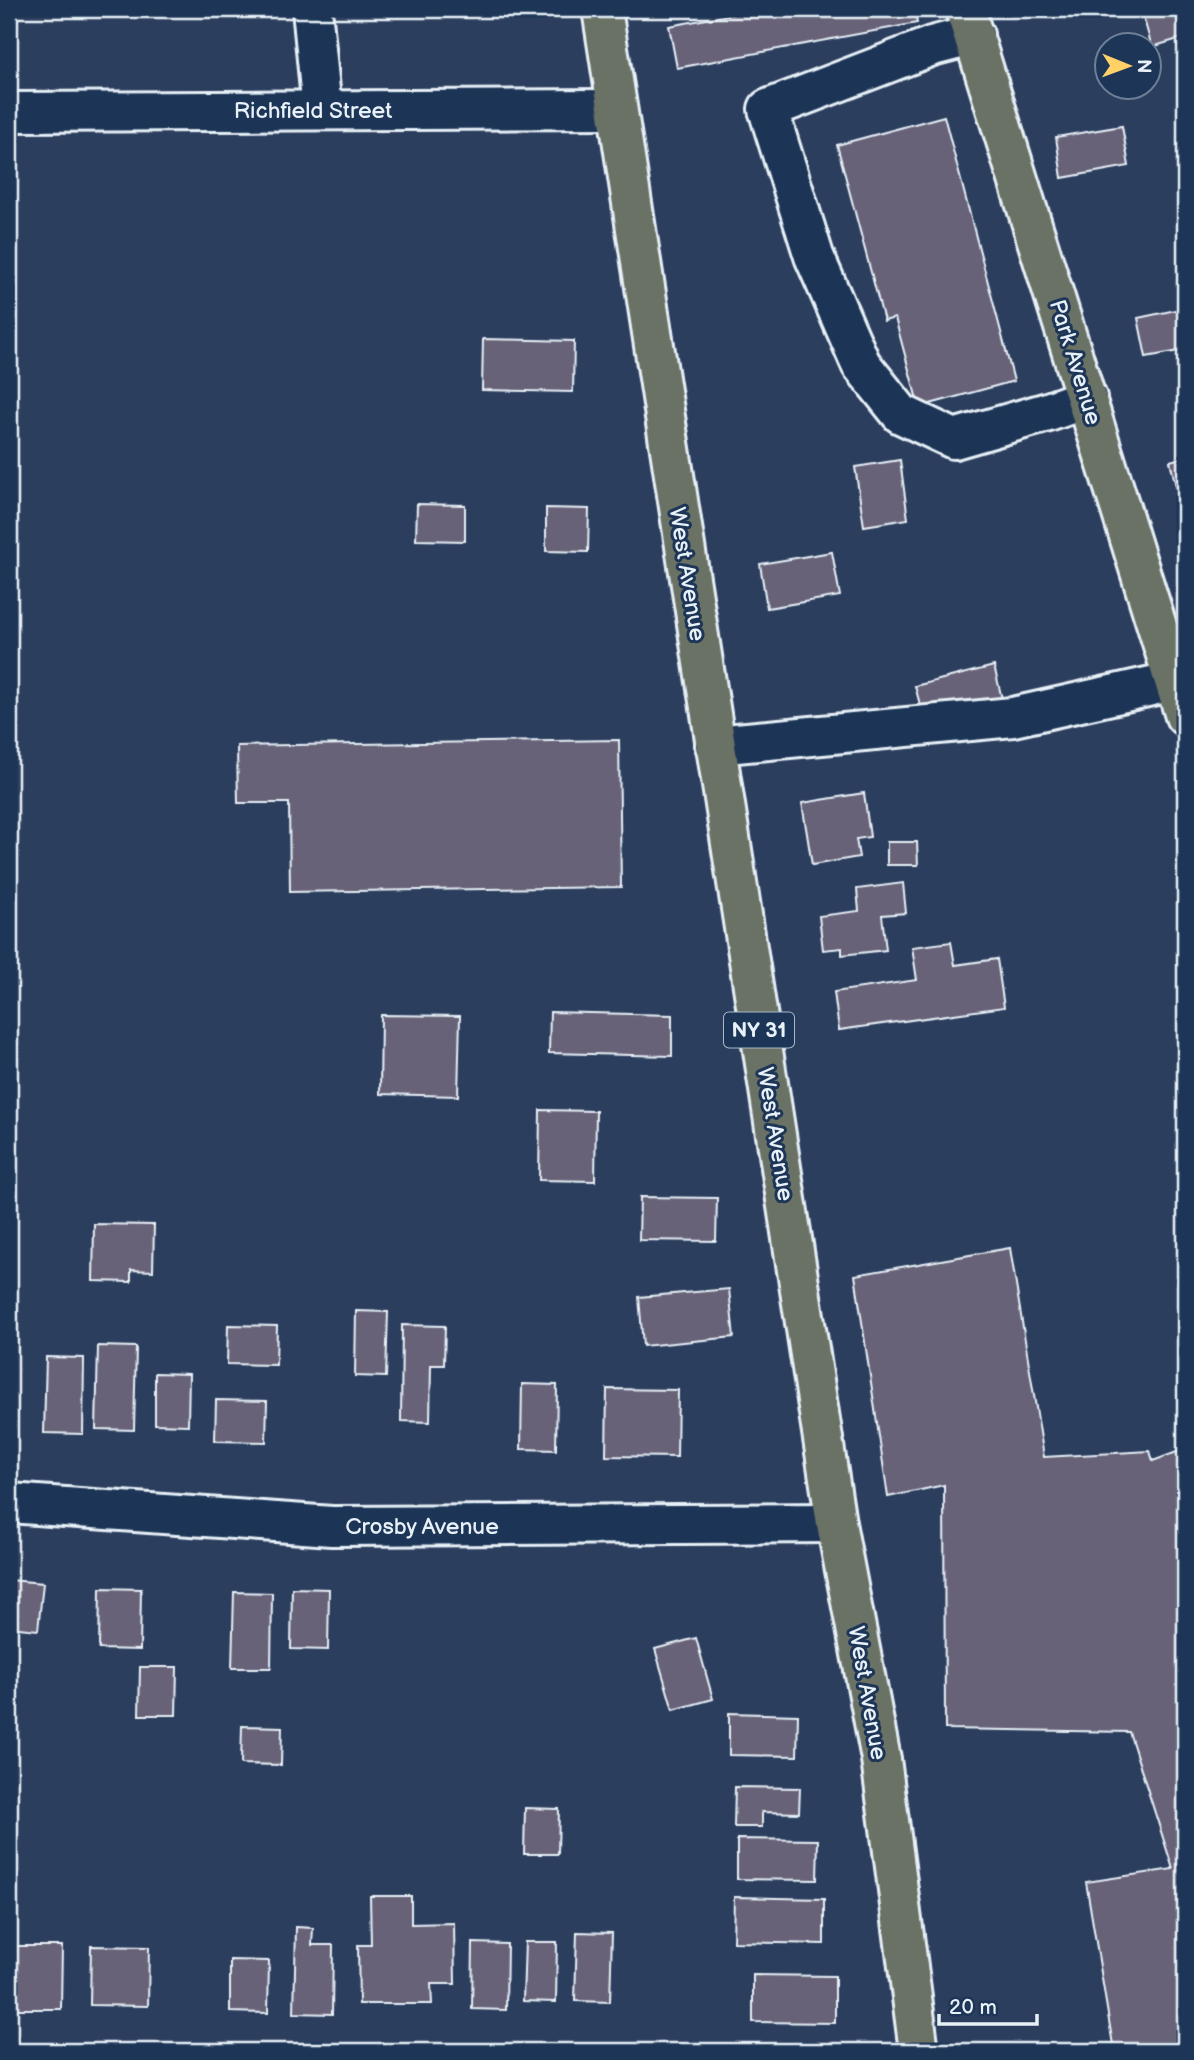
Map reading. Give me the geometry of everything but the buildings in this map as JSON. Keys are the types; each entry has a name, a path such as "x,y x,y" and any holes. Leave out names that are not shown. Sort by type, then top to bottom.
{"main road":[{"name":"West Avenue","path":"602,9 836,1523 881,1759 919,2051"},
{"name":"Park Avenue","path":"970,22 1180,699"}],"street":[{"path":"312,9 322,110"},
{"path":"970,22 932,46 768,109 814,256 861,364 901,414 954,439 1087,398"},
{"name":"Richfield Street","path":"9,112 617,109"},
{"path":"715,745 1180,699"},
{"name":"Crosby Avenue","path":"9,1503 332,1526 836,1523"}]}
